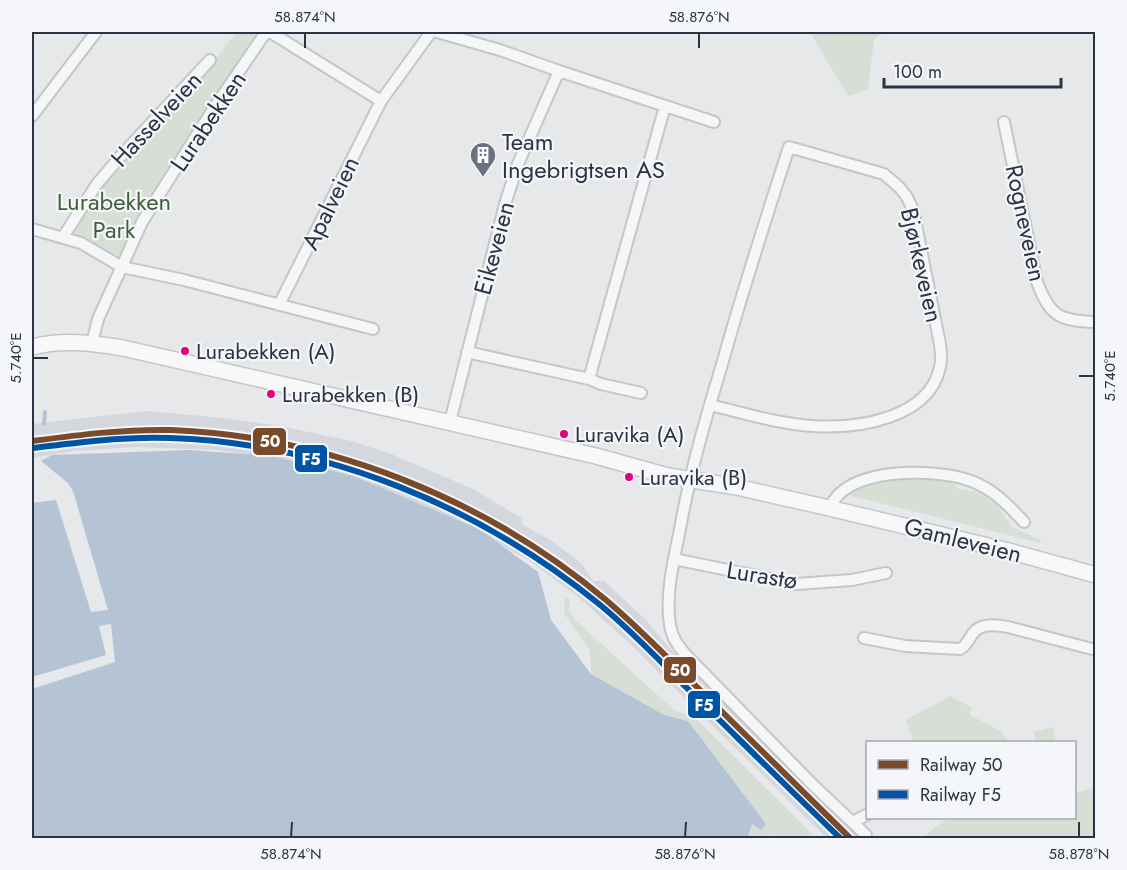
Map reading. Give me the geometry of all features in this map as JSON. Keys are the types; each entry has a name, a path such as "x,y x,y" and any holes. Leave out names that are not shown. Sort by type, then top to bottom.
{"main road":[{"name":"Gamleveien","path":"32,347 57,343 92,343 123,348 596,456 670,467 691,476 1005,550 1095,575"}],"street":[{"path":"32,116 96,32"},
{"name":"Lurabekken","path":"92,343 98,319 142,222 214,108 268,32 381,101"},
{"name":"Apalveien","path":"279,305 381,101 431,32"},
{"path":"437,32 500,50 714,122"},
{"name":"Hasselveien","path":"63,237 97,184 111,167 210,60"},
{"name":"Eikeveien","path":"450,422 505,204 518,164 559,71"},
{"path":"589,379 665,106"},
{"name":"Rogneveien","path":"1004,122 1037,282 1044,301 1059,317 1072,322 1095,322"},
{"name":"Bjørkeveien","path":"691,476 710,405 753,258 789,147 884,174 899,187 913,210 940,344 940,367 936,379 925,395 916,405 888,418 865,424 843,426 796,424 710,405"},
{"path":"32,229 81,243 122,267 184,280 373,329"},
{"path":"467,352 641,393"},
{"name":"Gamleveien","path":"829,508 845,489 860,482 911,472 936,472 978,483 992,492 1024,522"},
{"path":"691,476 674,559 669,602 670,624 674,640 813,785 866,835"},
{"name":"Lurastø","path":"674,559 796,584 852,580 886,573"},
{"path":"864,638 905,646 952,650 966,646 975,631 981,627 995,625 1095,650"},
{"path":"852,822 866,815"}],"shaded area":[{"path":"147,411 285,427 351,441 391,454 473,489 521,518 523,525 552,541 582,564 593,581 604,581 645,619 698,678 862,838 827,838 629,643 576,595 528,560 470,528 271,459 218,450 137,447 74,451 32,458 32,424"}],"green space":[{"name":"Lurabekken Park","path":"236,32 260,32 174,165 119,256 74,233 107,176 216,59"},
{"path":"810,32 884,32 874,39 868,90 848,96"},
{"path":"927,475 954,481 956,488 978,492 997,505 1012,527 1041,540 1040,543 844,494 884,480"},
{"path":"565,597 570,600 569,611 575,620 675,711 693,716 816,838 778,838 774,834 771,838 747,838 752,823 689,721 664,715 591,674 590,651 564,613"},
{"path":"950,696 971,707 970,715 1001,731 1007,741 913,741 906,720"},
{"path":"1053,727 1056,741 1036,741 1034,732"},
{"path":"1095,787 1095,838 922,838 946,819 1076,819 1076,793"}],"water":[{"path":"190,450 271,456 353,476 479,529 538,572 551,620 591,674 664,715 688,721 766,824 761,830 752,824 747,838 32,838 32,689 115,662 111,624 99,626 106,655 32,677 32,503 56,500 91,612 108,610 73,491 68,483 41,461 52,455"}],"waterway":[{"name":"Lurabekken","path":"44,424 45,412"}],"rail line":[{"name":"50","path":"32,441 136,430 171,430 230,435 288,445 346,460 402,479 457,503 509,532 559,564 606,600 652,642 850,838"},
{"name":"F5","path":"33,448 136,438 170,438 228,443 286,452 342,467 398,486 451,510 503,537 552,569 611,614 840,838"}],"place":[{"name":"Team Ingebrigtsen AS","path":"483,178"},
{"name":"Lurabekken (A)","path":"185,351"},
{"name":"Lurabekken (B)","path":"271,394"},
{"name":"Luravika (A)","path":"564,434"},
{"name":"Luravika (B)","path":"629,477"}]}
